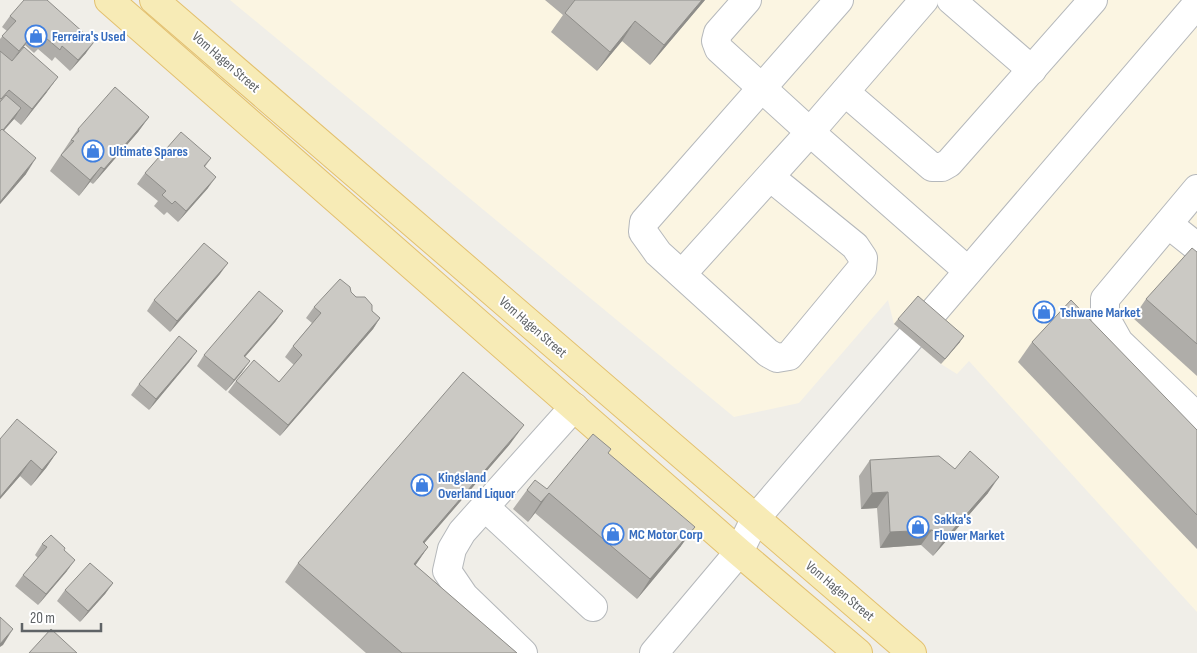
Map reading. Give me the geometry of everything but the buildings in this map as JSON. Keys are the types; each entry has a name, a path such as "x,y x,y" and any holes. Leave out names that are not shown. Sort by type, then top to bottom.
{"main road":[{"path":"109,0 739,552 858,653"},
{"name":"Vom Hagen Street","path":"154,0 912,653"}],"street":[{"path":"746,0 718,33 716,41 719,49 968,271"},
{"path":"770,177 855,246 863,258 862,268 789,356 777,358 658,253 642,232 644,222 838,0"},
{"path":"682,274 810,132 924,0"},
{"path":"950,0 1032,70"},
{"path":"845,92 932,167 942,167 949,163 1093,0"},
{"path":"930,316 1197,4"},
{"path":"1197,189 1105,299 1105,317 1119,342 1197,417"},
{"path":"1168,224 1197,248"},
{"path":"654,653 739,552 755,519 910,338"},
{"path":"523,653 464,596 447,571 452,549 462,532 574,408"},
{"path":"485,507 593,607"}],"shaded area":[{"name":"Tshwane Market","path":"230,0 1197,0 1197,612 969,361 957,374 941,364 894,324 888,300 799,403 734,417"}],"place":[{"name":"Ferreira's Used","path":"36,36"},
{"name":"Ultimate Spares","path":"93,151"},
{"name":"Tshwane Market","path":"1044,312"},
{"name":"Kingsland Overland Liquor","path":"422,485"},
{"name":"Sakka's Flower Market","path":"918,527"},
{"name":"MC Motor Corp","path":"613,534"}]}
